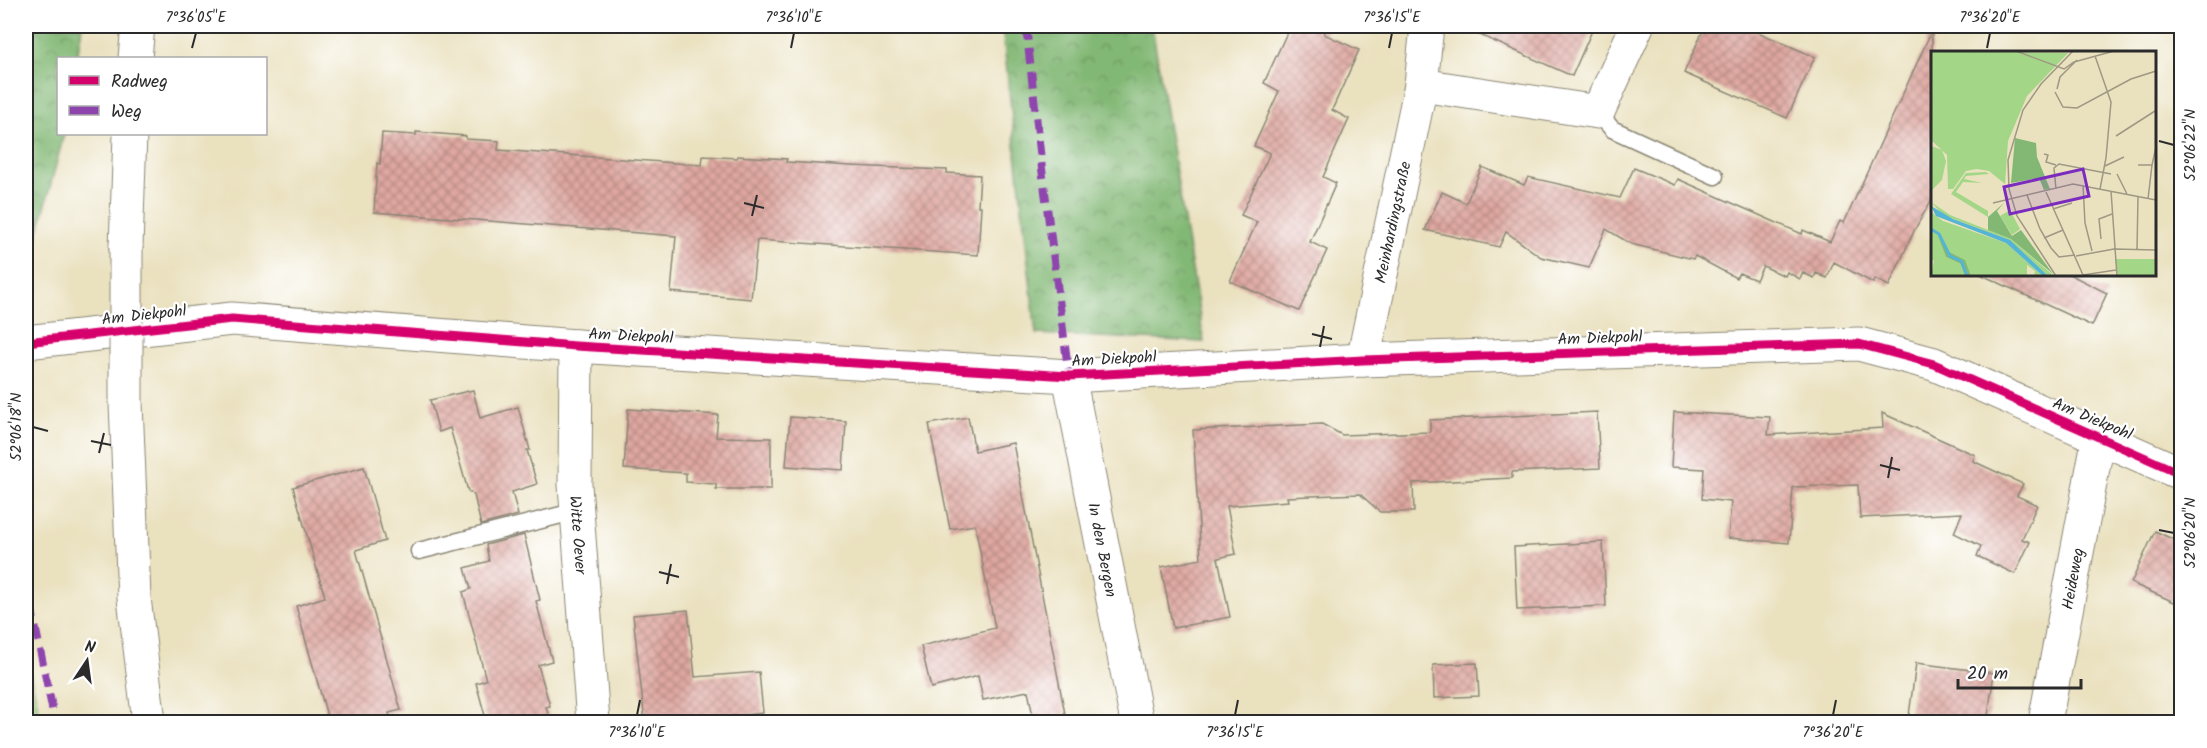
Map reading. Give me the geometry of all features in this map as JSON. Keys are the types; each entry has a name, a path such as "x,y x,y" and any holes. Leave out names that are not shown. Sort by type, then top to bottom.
{"street":[{"path":"135,57 138,26"},
{"name":"Meinhardingstraße","path":"1363,360 1421,85 1428,26"},
{"path":"1421,85 1598,112 1637,26"},
{"path":"130,135 126,247 126,403 134,598 149,723"},
{"name":"Am Diekpohl","path":"26,342 232,319 576,346 1069,376 1363,360 1859,344 1934,364 2181,474"},
{"name":"Witte Oever","path":"576,346 575,485 593,723"},
{"name":"In den Bergen","path":"1069,376 1137,723"},
{"name":"Heideweg","path":"2045,723 2099,436"}],"lane":[{"path":"1598,112 1612,129 1715,177"},
{"path":"419,551 577,511"}],"green space":[{"path":"26,26 82,26 77,57 57,57 57,135 64,135 34,249 26,258"},
{"path":"1002,26 1152,26 1204,342 1036,334"},
{"path":"26,654 41,722 26,722"}],"building":[{"path":"1290,26 1328,26 1324,34 1359,50 1332,110 1349,119 1323,177 1336,183 1310,242 1327,250 1299,311 1230,281 1257,222 1241,215 1270,153 1254,146 1279,91 1264,83"},
{"path":"1460,26 1594,26 1572,76"},
{"path":"1705,26 1744,26 1815,57 1787,118 1684,73"},
{"path":"1932,30 1931,201 1915,229 1889,286 1875,279 1873,283 1834,262 1827,278 1816,273 1814,278 1803,273 1800,279 1787,272 1785,276 1763,266 1756,280 1739,273 1736,278 1695,256 1693,259 1631,244 1606,229 1589,268 1541,257 1506,232 1499,247 1425,230 1442,192 1466,203 1482,167 1524,185 1528,177 1620,198 1634,168 1675,185 1678,179 1802,234 1803,230 1830,242 1840,221 1844,223"},
{"path":"416,132 499,141 498,150 702,165 703,156 737,158 737,156 787,159 786,162 947,170 947,173 980,175 978,255 757,240 751,299 671,292 676,236 374,212 377,163 380,164 382,133 416,135"},
{"path":"1984,276 2073,276 2107,293 2092,326"},
{"path":"473,390 480,418 518,407 537,484 512,492 518,515 481,525 474,495 468,491 450,428 439,432 430,400"},
{"path":"628,409 718,415 716,437 771,438 771,489 716,489 716,484 686,482 686,473 624,469"},
{"path":"1597,412 1600,468 1512,472 1512,478 1413,483 1414,512 1380,512 1360,494 1287,497 1288,501 1227,506 1236,554 1218,558 1230,617 1173,628 1161,567 1201,559 1193,430 1322,424 1342,435 1430,432 1430,420"},
{"path":"1674,412 1770,417 1768,435 1883,428 1882,413 1975,455 1973,461 2023,484 2017,496 2037,505 2022,539 2030,542 2015,574 1977,556 1981,546 1954,533 1962,513 1860,518 1858,485 1793,487 1789,543 1728,538 1731,502 1702,499 1704,469 1671,467"},
{"path":"790,417 846,421 843,470 786,466"},
{"path":"968,417 975,451 1013,443 1065,714 1034,721 1028,691 983,700 978,676 931,688 921,646 995,628 975,525 950,529 929,424"},
{"path":"364,467 385,541 356,550 401,710 389,713 392,723 329,723 296,606 325,597 293,487"},
{"path":"2155,531 2181,543 2181,605 2131,583"},
{"path":"524,535 540,600 536,601 552,661 538,665 550,706 546,707 551,723 487,723 476,683 486,680 463,592 471,589 465,568 489,561 486,545"},
{"path":"1603,542 1606,606 1517,610 1514,547"},
{"path":"688,610 695,677 759,672 763,713 706,719 707,723 645,723 633,615"},
{"path":"1477,663 1479,696 1434,698 1433,665"},
{"path":"1916,663 1994,673 1987,723 1908,723"}],"marked path":[{"path":"1026,26 1069,376"},
{"path":"26,582 55,722"}],"cycle path":[{"path":"26,342 232,319 576,346 1069,376 1363,360 1859,344 1934,364 2182,474"}]}
